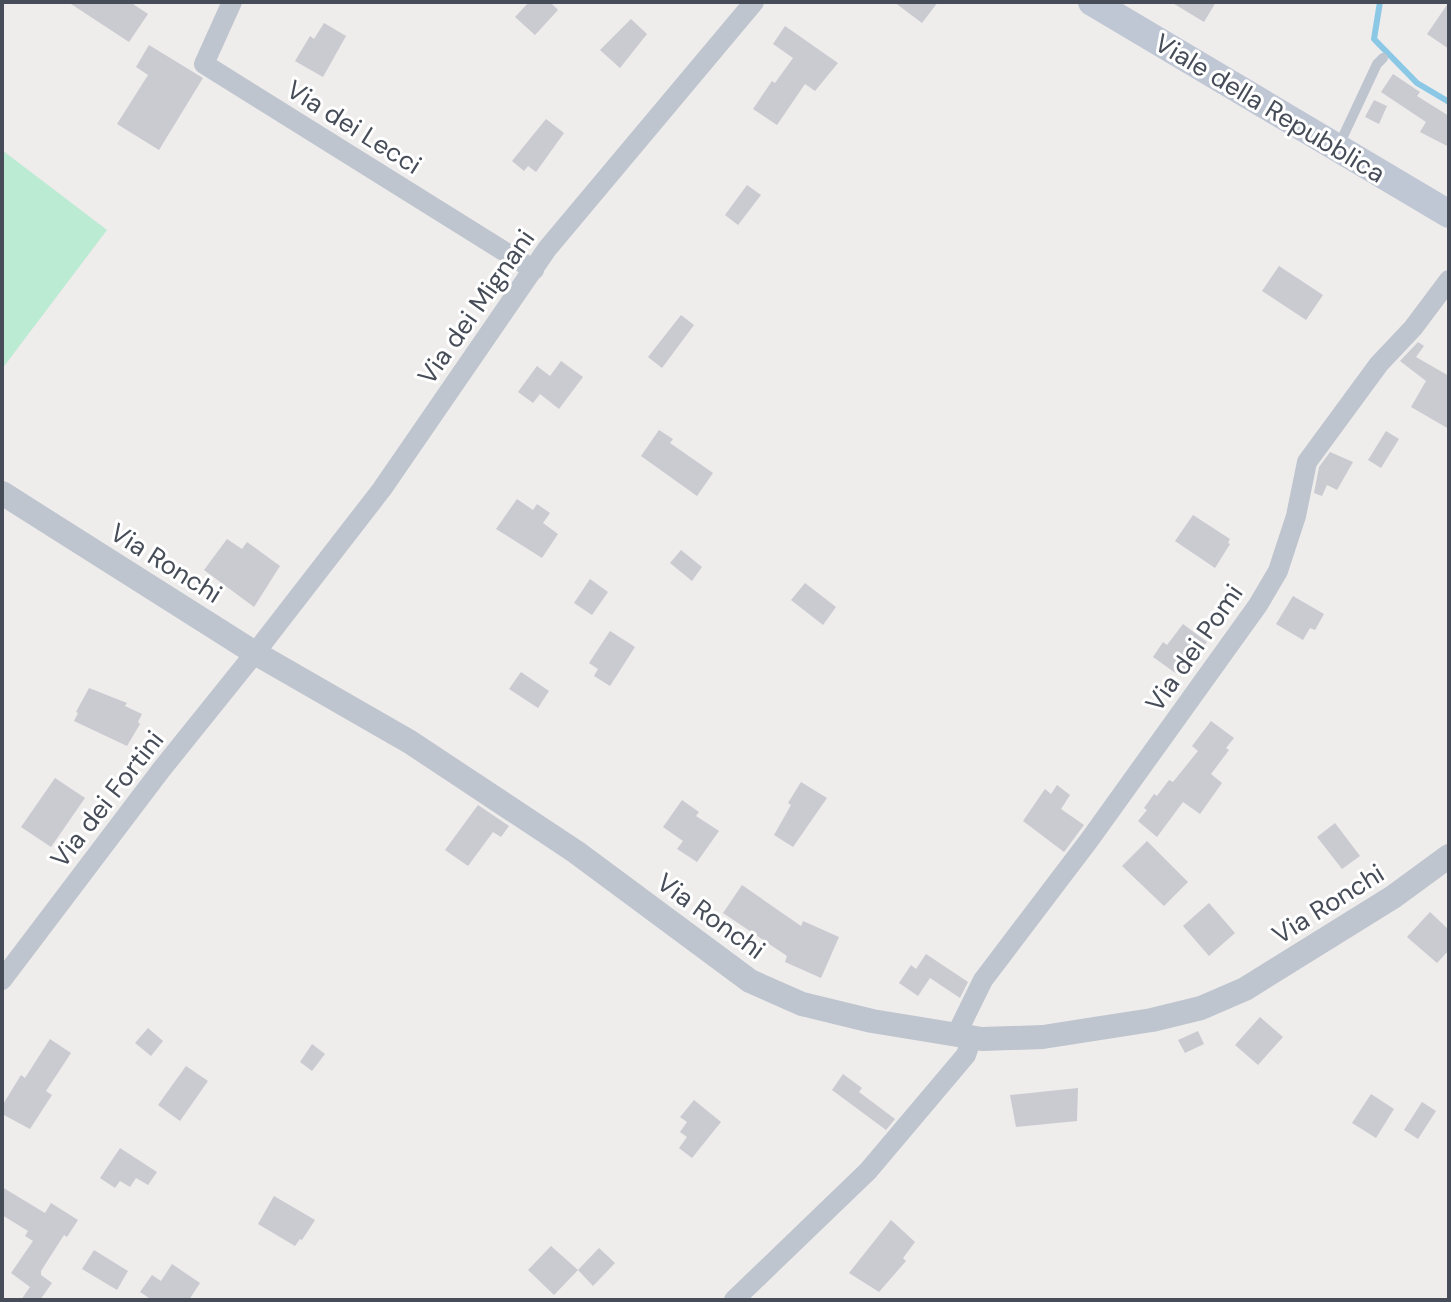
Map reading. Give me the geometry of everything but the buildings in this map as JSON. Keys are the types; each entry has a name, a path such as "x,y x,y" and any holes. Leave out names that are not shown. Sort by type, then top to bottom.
{"main road":[{"name":"Viale della Repubblica","path":"1092,2 1449,214"}],"street":[{"name":"Via dei Lecci","path":"232,2 204,64 534,270"},
{"name":"Via dei Mignani","path":"255,653 382,489 547,249 754,2"},
{"name":"Via dei Pomi","path":"734,1300 868,1171 966,1055 964,1036 983,980 1090,839 1258,605 1278,571 1296,516 1307,462 1379,364 1413,328 1449,280"},
{"name":"Via Ronchi","path":"2,493 255,653 410,742 576,852 750,981 802,1004 872,1021 964,1036 1043,1037 1152,1020 1201,1008 1258,981 1393,897 1449,856"},
{"name":"Via dei Fortini","path":"2,980 161,770 255,653"}],"lane":[{"path":"1339,147 1377,64 1383,58"}],"green space":[{"path":"2,150 107,230 2,369"}],"waterway":[{"path":"1380,2 1374,39 1417,83 1449,102"}]}
